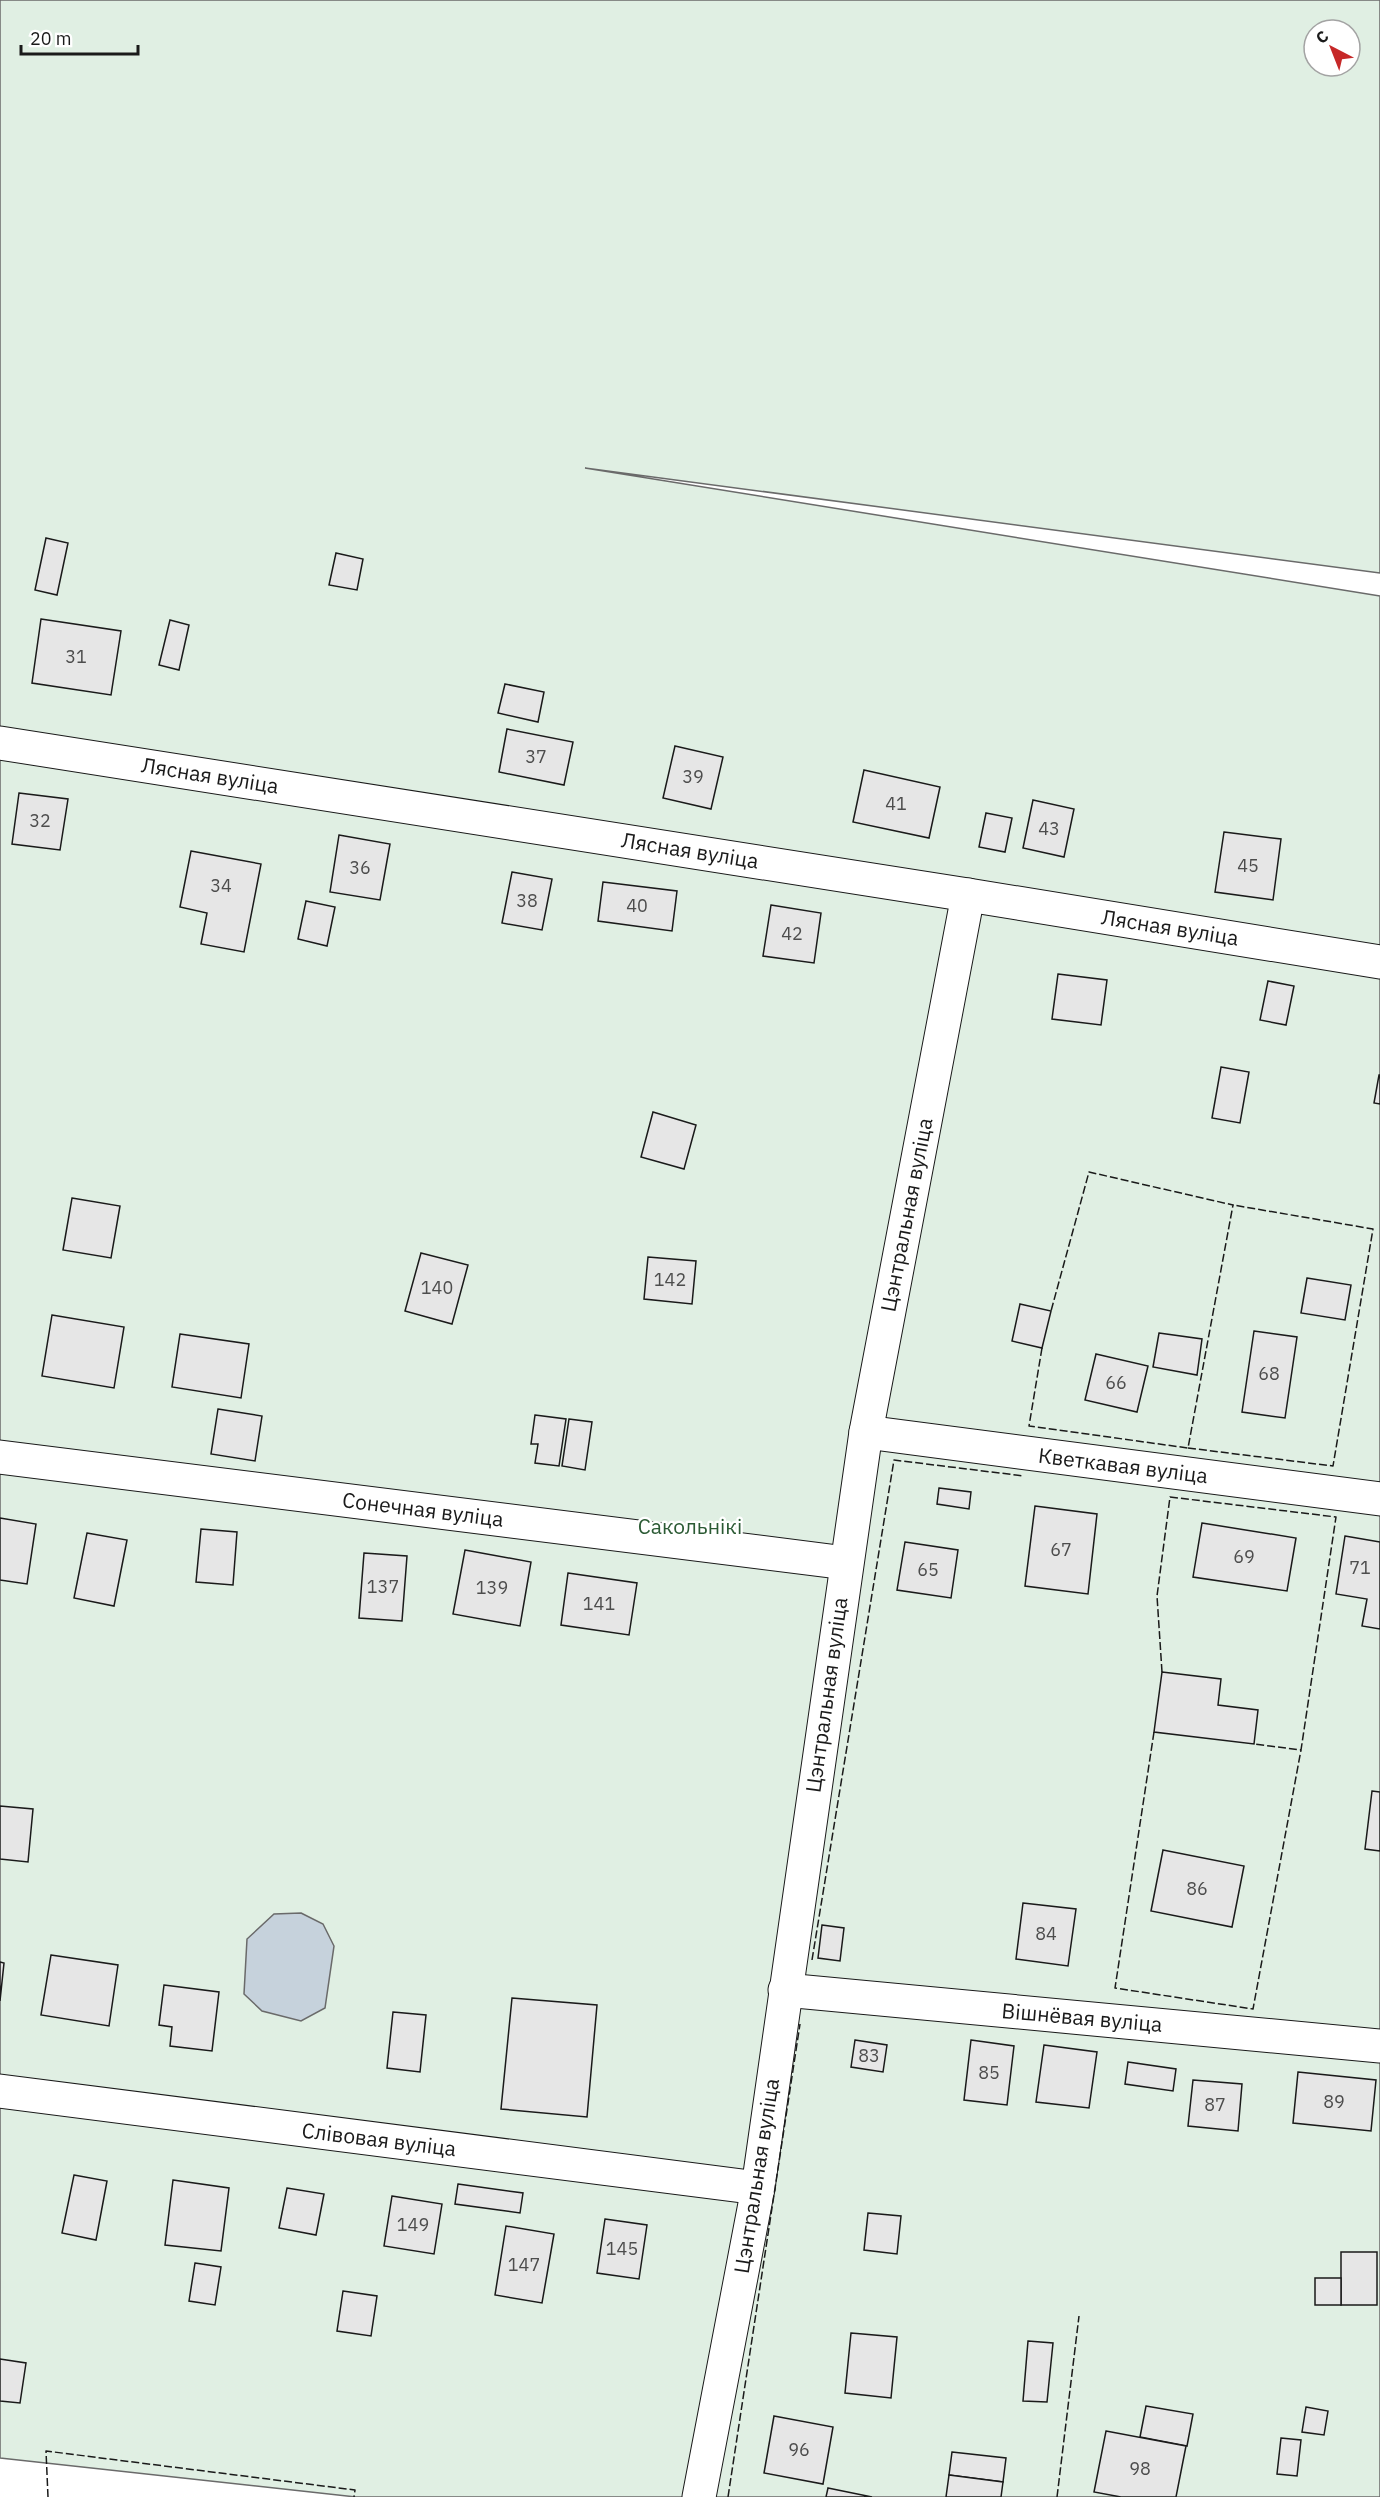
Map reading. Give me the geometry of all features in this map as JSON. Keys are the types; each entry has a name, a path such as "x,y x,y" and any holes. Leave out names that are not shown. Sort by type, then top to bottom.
{"street":[{"name":"Лясная вуліца","path":"0,743 968,894 1380,962"},
{"name":"Цэнтральная вуліца","path":"699,2497 758,2188 866,1432 968,894"},
{"name":"Кветкавая вуліца","path":"866,1432 1380,1499"},
{"name":"Сонечная вуліца","path":"0,1457 846,1563"},
{"name":"Вішнёвая вуліца","path":"785,1990 1380,2046"},
{"name":"Слівовая вуліца","path":"0,2091 758,2188"}],"green space":[{"name":"Сакольнікі","path":"0,0 1380,0 1380,573 585,468 1380,596 1380,2497 356,2497 0,2458"}],"shaded area":[{"path":"301,1913 323,1924 334,1946 325,2008 301,2021 262,2011 244,1994 247,1939 274,1914"}],"building":[{"path":"46,538 68,543 57,595 35,590"},
{"path":"336,553 363,559 357,590 329,585"},
{"path":"41,619 121,631 111,695 32,683"},
{"path":"170,620 189,625 179,670 159,665"},
{"path":"505,684 544,692 538,722 498,713"},
{"path":"507,729 573,742 564,785 499,772"},
{"path":"675,746 723,757 711,809 663,798"},
{"path":"864,770 940,787 929,838 853,822"},
{"path":"19,793 68,799 60,850 12,844"},
{"path":"1033,800 1074,809 1064,857 1023,848"},
{"path":"986,813 1012,818 1005,852 979,847"},
{"path":"1224,832 1281,839 1273,900 1215,892"},
{"path":"339,835 390,844 380,900 330,892"},
{"path":"191,851 261,864 244,952 201,944 207,913 180,907"},
{"path":"512,872 552,879 542,930 502,923"},
{"path":"603,882 677,891 672,931 598,921"},
{"path":"306,901 335,907 327,946 298,939"},
{"path":"771,905 821,913 814,963 763,956"},
{"path":"1058,974 1107,980 1101,1025 1052,1019"},
{"path":"1268,981 1294,986 1286,1025 1260,1020"},
{"path":"1221,1067 1249,1072 1240,1123 1212,1118"},
{"path":"1380,1075 1380,1104 1374,1103"},
{"path":"653,1112 696,1125 684,1169 641,1157"},
{"path":"72,1198 120,1206 111,1258 63,1250"},
{"path":"421,1253 468,1265 452,1324 405,1311"},
{"path":"648,1257 696,1261 692,1304 644,1299"},
{"path":"1307,1278 1351,1285 1345,1320 1301,1313"},
{"path":"1020,1304 1051,1311 1042,1348 1012,1341"},
{"path":"52,1315 124,1327 114,1388 42,1376"},
{"path":"1254,1331 1297,1337 1285,1418 1242,1412"},
{"path":"1159,1333 1202,1339 1197,1375 1153,1367"},
{"path":"180,1334 249,1344 241,1398 172,1387"},
{"path":"1096,1354 1148,1366 1137,1412 1085,1400"},
{"path":"218,1409 262,1416 255,1461 211,1454"},
{"path":"535,1415 566,1419 559,1466 535,1463 538,1444 531,1444"},
{"path":"569,1419 592,1422 585,1470 562,1466"},
{"path":"939,1488 971,1492 969,1509 937,1504"},
{"path":"1035,1506 1097,1514 1088,1594 1025,1586"},
{"path":"0,1518 36,1524 27,1584 0,1580"},
{"path":"1202,1523 1296,1538 1287,1591 1193,1577"},
{"path":"201,1529 237,1532 233,1585 196,1582"},
{"path":"87,1533 127,1540 114,1606 74,1598"},
{"path":"1345,1536 1380,1542 1380,1629 1362,1626 1367,1599 1336,1594"},
{"path":"905,1542 958,1550 951,1598 897,1590"},
{"path":"465,1550 531,1562 520,1626 453,1614"},
{"path":"364,1553 407,1556 402,1621 359,1618"},
{"path":"568,1573 637,1583 629,1635 561,1625"},
{"path":"1162,1672 1221,1679 1218,1705 1258,1710 1254,1744 1154,1732"},
{"path":"1372,1791 1380,1792 1380,1851 1365,1849"},
{"path":"0,1806 33,1809 28,1862 0,1859"},
{"path":"1163,1850 1244,1866 1232,1927 1151,1911"},
{"path":"1023,1903 1076,1909 1068,1966 1016,1959"},
{"path":"822,1925 844,1928 840,1961 818,1958"},
{"path":"51,1955 118,1965 109,2026 41,2015"},
{"path":"0,1962 4,1963 0,2001"},
{"path":"164,1985 219,1992 212,2051 170,2046 172,2027 159,2025"},
{"path":"512,1998 597,2005 587,2117 501,2109"},
{"path":"393,2012 426,2015 420,2072 387,2068"},
{"path":"855,2040 887,2045 883,2072 851,2067"},
{"path":"971,2040 1014,2046 1007,2105 964,2100"},
{"path":"1044,2045 1097,2052 1089,2108 1036,2102"},
{"path":"1128,2062 1176,2069 1173,2091 1125,2084"},
{"path":"1298,2072 1376,2080 1371,2131 1293,2123"},
{"path":"1193,2080 1242,2084 1238,2131 1188,2126"},
{"path":"74,2175 107,2181 96,2240 62,2233"},
{"path":"173,2180 229,2188 221,2251 165,2245"},
{"path":"458,2184 523,2193 520,2213 455,2204"},
{"path":"287,2188 324,2194 316,2235 279,2228"},
{"path":"392,2196 442,2204 434,2254 384,2246"},
{"path":"868,2213 901,2216 897,2254 864,2250"},
{"path":"605,2219 647,2225 639,2279 597,2273"},
{"path":"506,2226 554,2234 542,2303 495,2295"},
{"path":"1341,2252 1377,2252 1377,2305 1341,2305"},
{"path":"195,2263 221,2267 215,2305 189,2301"},
{"path":"1315,2278 1341,2278 1341,2305 1315,2305"},
{"path":"343,2291 377,2296 371,2336 337,2331"},
{"path":"851,2333 897,2337 891,2398 845,2393"},
{"path":"1028,2341 1053,2343 1047,2402 1023,2401"},
{"path":"0,2359 26,2363 20,2403 0,2401"},
{"path":"1146,2406 1193,2414 1187,2446 1140,2437"},
{"path":"1306,2407 1328,2411 1324,2435 1302,2432"},
{"path":"774,2416 833,2427 823,2484 764,2473"},
{"path":"1106,2431 1186,2446 1176,2497 1121,2497 1094,2492"},
{"path":"1281,2438 1301,2440 1297,2476 1277,2474"},
{"path":"952,2452 1006,2458 1003,2482 949,2475"},
{"path":"949,2475 1003,2482 1001,2497 946,2497"},
{"path":"828,2488 872,2497 826,2497"}],"fence":[{"path":"1042,1348 1029,1426 1188,1448 1233,1205 1089,1172 1051,1311"},
{"path":"1188,1448 1333,1466 1373,1229 1233,1205"},
{"path":"812,1960 894,1460 1024,1476"},
{"path":"1162,1672 1157,1596 1170,1497 1336,1517 1301,1750 1254,1744"},
{"path":"1154,1732 1115,1988 1253,2009 1301,1750"},
{"path":"728,2497 800,2024"},
{"path":"1057,2497 1079,2316"},
{"path":"48,2497 46,2451 355,2490 354,2497"}]}
